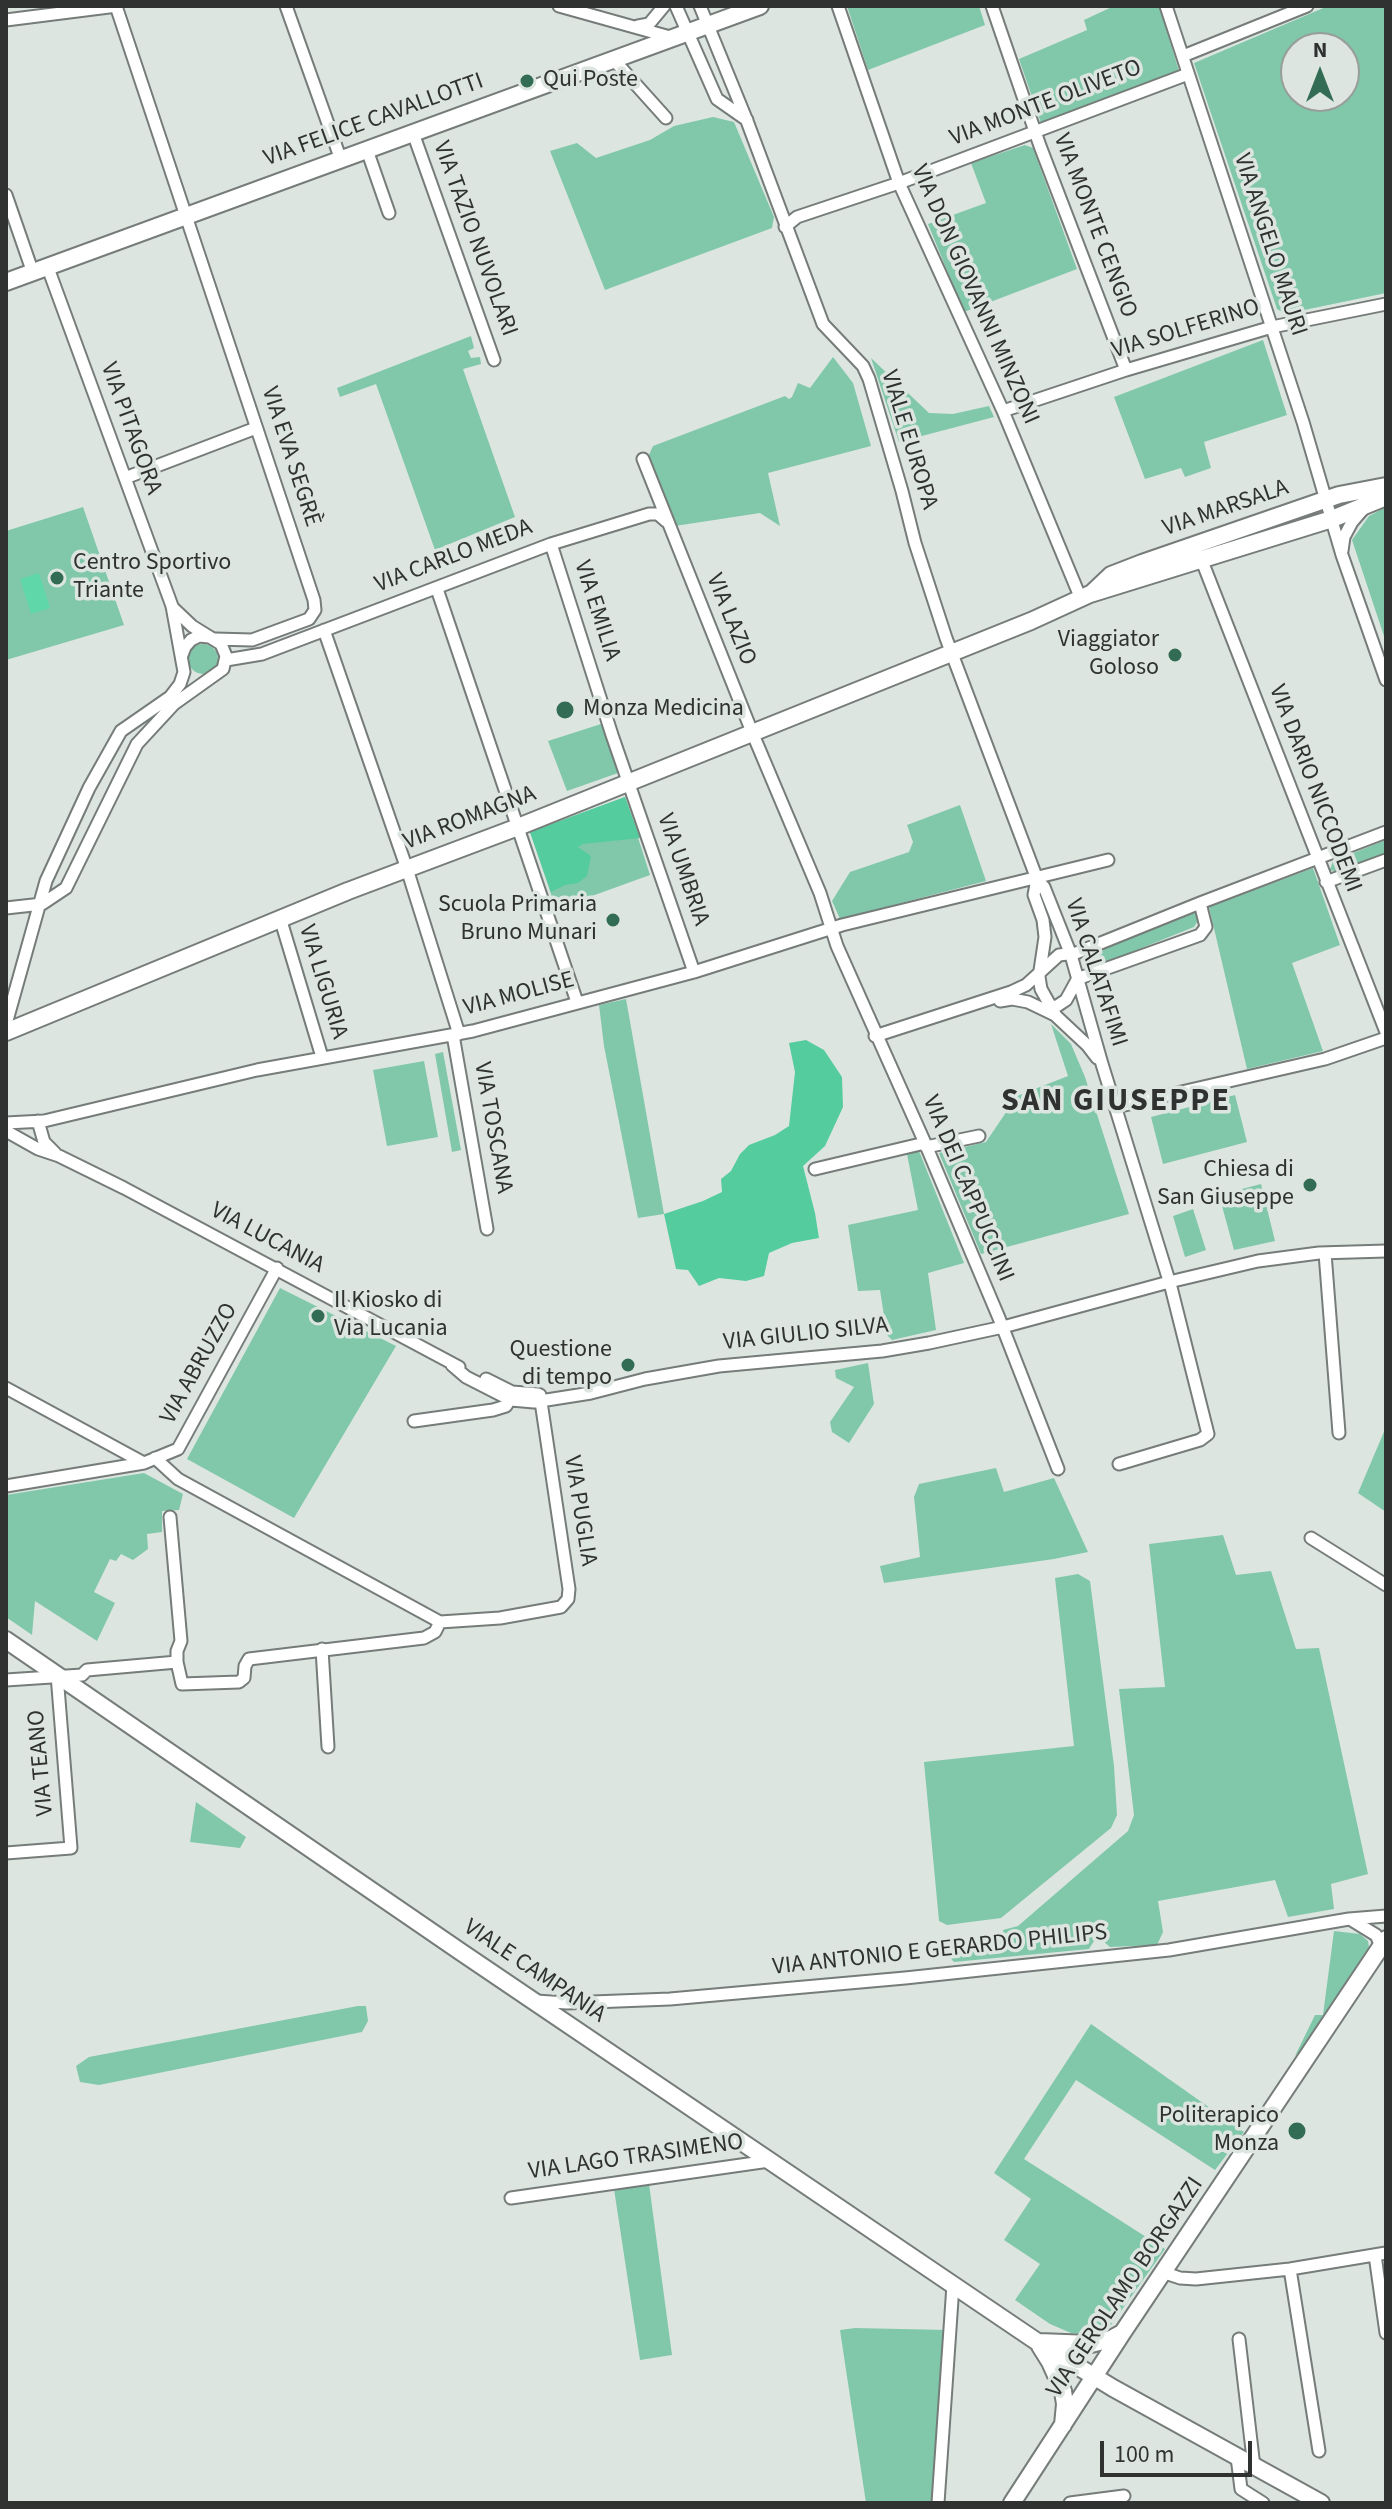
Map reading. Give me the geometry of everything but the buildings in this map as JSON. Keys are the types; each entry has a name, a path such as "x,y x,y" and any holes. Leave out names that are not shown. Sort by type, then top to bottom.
{"street":[{"path":"6,20 116,6"},
{"name":"VIA EVA SEGRÈ","path":"116,6 314,600 315,610 309,619 257,639 212,638"},
{"path":"286,6 341,160"},
{"path":"559,6 632,27 679,35"},
{"path":"632,27 649,24 664,6"},
{"path":"676,6 679,35 717,99 747,121"},
{"name":"VIALE EUROPA","path":"700,6 823,324 863,366 869,379 915,543 952,652"},
{"name":"VIA FELICE CAVALLOTTI","path":"6,282 760,6"},
{"name":"VIA DON GIOVANNI MINZONI","path":"838,6 899,183 1086,596"},
{"name":"VIA MONTE CENGIO","path":"992,6 1035,131 1126,370"},
{"name":"VIA ANGELO MAURI","path":"1166,6 1272,327 1342,555 1386,680"},
{"path":"1183,56 1307,6"},
{"path":"613,59 666,118"},
{"name":"VIA MONTE OLIVETO","path":"785,227 797,217 899,183 1188,74"},
{"name":"VIA TAZIO NUVOLARI","path":"413,133 494,360"},
{"path":"367,150 389,213"},
{"name":"VIA PITAGORA","path":"6,195 41,270 125,478 172,606 182,659"},
{"name":"VIA SOLFERINO","path":"1003,411 1126,370 1272,327 1386,304"},
{"path":"125,478 256,428"},
{"name":"VIA LAZIO","path":"643,459 833,929"},
{"name":"VIA MARSALA","path":"1086,596 1111,575 1131,567 1339,495 1386,486"},
{"name":"VIA MARSALA","path":"952,652 1086,596 1332,519 1386,497"},
{"path":"1342,555 1344,537 1367,504"},
{"name":"VIA CARLO MEDA","path":"42,904 66,888 137,744 168,710 223,668 226,660 258,654 551,544 649,514 658,514 666,521"},
{"name":"VIA EMILIA","path":"551,544 628,782"},
{"name":"VIA DARIO NICCODEMI","path":"1202,561 1386,1035"},
{"path":"437,589 577,1002"},
{"name":"VIA PITAGORA","path":"172,606 192,626 212,638"},
{"name":"VIA TOSCANA","path":"324,630 407,869 456,1034 487,1229"},
{"path":"6,1024 46,881 121,731 175,692 183,678 185,647 191,640 199,636 212,638 224,649 226,660"},
{"name":"VIA ROMAGNA","path":"6,1032 952,652"},
{"name":"VIA CALATAFIMI","path":"952,652 1037,879 1044,887 1071,955 1169,1282 1208,1434 1200,1440 1119,1464"},
{"name":"VIA CARLO MEDA","path":"213,677 232,670 258,654"},
{"path":"182,659 187,672 194,677 213,677"},
{"name":"VIA UMBRIA","path":"628,782 694,972"},
{"path":"875,1036 1026,985 1056,956 1071,955 1386,832"},
{"name":"VIA MOLISE","path":"6,1123 38,1121 193,1083 456,1034 694,972 833,929 1108,860"},
{"path":"1326,882 1386,860"},
{"name":"VIA CALATAFIMI","path":"1037,879 1034,895 1045,937 1039,972 1041,989 1049,1011 1087,1045 1103,1068"},
{"path":"979,1003 1012,999 1049,1011 1066,1000 1077,979 1200,935 1206,927 1200,903"},
{"path":"6,908 42,904"},
{"name":"VIA LIGURIA","path":"281,921 322,1057"},
{"name":"VIA DEI CAPPUCCINI","path":"833,929 837,946 875,1036 1003,1327 1058,1469"},
{"path":"1116,1107 1325,1059 1386,1035"},
{"path":"38,1121 44,1142 59,1156"},
{"name":"VIA LUCANIA","path":"6,1131 277,1268 452,1365 466,1377 512,1396"},
{"path":"815,1169 979,1136"},
{"name":"VIA GIULIO SILVA","path":"414,1421 493,1410 506,1406 512,1396 540,1398 591,1393 737,1363 882,1351 1003,1327 1258,1261 1325,1253 1386,1251"},
{"path":"1325,1253 1339,1433"},
{"name":"VIA ABRUZZO","path":"150,1461 178,1449 277,1268"},
{"path":"6,1388 150,1461 440,1622"},
{"name":"VIA PUGLIA","path":"177,1662 180,1682 186,1685 239,1682 244,1678 249,1659 424,1638 435,1632 440,1622 500,1618 561,1607 568,1599 569,1589 540,1398"},
{"path":"6,1486 150,1461"},
{"path":"6,1680 82,1675 87,1670 177,1662 181,1641 170,1517"},
{"path":"1311,1538 1386,1585"},
{"name":"VIALE CAMPANIA","path":"6,1640 1036,2341 1321,2503"},
{"path":"322,1649 328,1747"},
{"name":"VIA TEANO","path":"6,1853 71,1848 57,1675"},
{"name":"VIA ANTONIO E GERARDO PHILIPS","path":"533,2001 567,2003 670,1999 905,1978 1169,1950 1349,1919 1386,1916"},
{"path":"1349,1919 1384,1943"},
{"name":"VIA GEROLAMO BORGAZZI","path":"1012,2503 1384,1943"},
{"name":"VIA LAGO TRASIMENO","path":"511,2198 769,2161"},
{"path":"1165,2273 1196,2279 1290,2269 1380,2254 1386,2333"},
{"path":"1290,2269 1319,2451"},
{"path":"938,2503 953,2285"},
{"path":"1036,2341 1091,2344 1123,2332"},
{"path":"1239,2339 1254,2467"},
{"name":"VIALE CAMPANIA","path":"1036,2341 1063,2391 1062,2427"},
{"path":"1237,2457 1241,2489 1263,2503"},
{"path":"1070,2503 1124,2496"}],"shaded area":[{"path":"847,6 979,6 985,25 868,70"},
{"path":"1114,6 1159,6 1179,71 1041,123 1019,59 1087,30 1084,20"},
{"path":"1328,6 1386,6 1386,293 1285,314 1277,309 1194,63"},
{"path":"713,117 734,122 774,217 772,228 605,290 550,151 577,143 596,158 650,140 674,126"},
{"path":"1025,145 1033,148 1077,269 964,312 928,224 986,203 971,163"},
{"path":"471,336 474,348 468,351 471,358 480,357 481,364 463,369 515,517 435,550 376,384 340,397 337,388"},
{"path":"1263,340 1287,415 1204,442 1211,468 1185,477 1181,468 1145,479 1114,397"},
{"path":"833,357 853,383 871,446 768,473 780,526 760,513 675,526 648,457 653,446 785,396 789,399 798,383 810,388"},
{"path":"871,358 929,413 953,414 989,406 994,417 899,442"},
{"name":"Centro Sportivo Triante","path":"83,507 124,625 6,660 6,531"},
{"path":"1386,507 1386,642 1352,540 1369,516"},
{"path":"39,573 50,608 31,614 20,579"},
{"path":"203,644 214,648 218,659 214,670 203,674 192,670 188,659 192,648"},
{"path":"601,724 618,773 567,791 548,741"},
{"path":"625,797 650,875 556,909 530,832"},
{"path":"625,797 640,838 578,847 591,856 587,876 578,883 551,892 530,832"},
{"path":"960,805 986,881 840,919 832,901 850,872 909,852 913,842 907,825"},
{"path":"1386,840 1386,853 1338,872 1330,870 1333,861"},
{"path":"1313,868 1340,945 1292,963 1323,1051 1247,1069 1209,907"},
{"path":"1197,912 1199,919 1194,927 1092,968 1087,955"},
{"path":"626,999 664,1214 638,1218 604,1046 599,1005"},
{"path":"1051,1024 1071,1044 1085,1077 1129,1214 981,1254 939,1153 986,1142 1017,1096 1068,1076"},
{"path":"806,1040 824,1050 842,1077 843,1107 825,1146 803,1166 819,1238 792,1243 769,1253 764,1276 746,1281 719,1278 699,1286 688,1270 676,1269 664,1214 722,1192 721,1179 731,1171 749,1145 789,1126 795,1072 789,1043"},
{"path":"443,1052 461,1150 452,1152 435,1054"},
{"path":"424,1061 438,1137 387,1146 373,1070"},
{"path":"1235,1095 1247,1142 1163,1164 1151,1117"},
{"path":"919,1151 964,1263 928,1273 936,1330 892,1340 887,1335 880,1290 858,1291 848,1225 918,1210 907,1154"},
{"path":"1261,1184 1275,1241 1234,1250 1219,1195"},
{"path":"1193,1209 1206,1250 1185,1257 1173,1216"},
{"path":"280,1288 396,1346 294,1518 187,1459"},
{"path":"868,1363 874,1404 849,1443 832,1432 830,1422 854,1387 836,1378 835,1370"},
{"path":"1386,1427 1386,1512 1358,1493"},
{"path":"996,1468 1004,1492 1054,1478 1088,1552 884,1583 880,1566 920,1557 914,1497 919,1484"},
{"path":"144,1473 183,1494 179,1510 162,1511 162,1532 147,1534 148,1549 133,1560 121,1554 116,1561 110,1559 94,1592 115,1603 97,1641 35,1601 32,1635 6,1617 6,1495"},
{"path":"1223,1535 1236,1575 1271,1571 1296,1649 1319,1648 1368,1874 1331,1884 1334,1909 1288,1917 1275,1880 1158,1901 1163,1932 1157,1945 1110,1947 1103,1941 1094,1941 1089,1949 954,1962 946,1953 945,1939 961,1936 964,1946 1003,1940 1003,1930 1018,1926 1128,1831 1134,1815 1119,1689 1165,1687 1149,1544"},
{"path":"1078,1574 1090,1581 1114,1766 1117,1815 1111,1828 1001,1918 947,1925 939,1921 924,1762 1074,1746 1055,1578"},
{"path":"196,1802 246,1837 240,1848 190,1842"},
{"path":"1334,1931 1360,1934 1368,1941 1369,1947 1300,2051 1295,2056 1315,2015 1323,2015"},
{"path":"366,2006 368,2021 362,2032 99,2085 80,2082 76,2066 89,2057"},
{"path":"1091,2024 1244,2132 1215,2170 1076,2080 1024,2159 1165,2249 1111,2325 1091,2335 1071,2333 1050,2324 1015,2300 1040,2264 1004,2240 1031,2199 994,2173"},
{"path":"649,2184 672,2355 640,2360 614,2189"},
{"path":"840,2330 948,2330 936,2503 866,2503"}],"place":[{"name":"Qui Poste","path":"527,81"},
{"name":"Centro Sportivo Triante","path":"57,578"},
{"name":"Viaggiator Goloso","path":"1175,655"},
{"name":"Monza Medicina","path":"565,710"},
{"name":"Scuola Primaria Bruno Munari","path":"613,920"},
{"name":"Chiesa di San Giuseppe","path":"1310,1185"},
{"name":"Il Kiosko di Via Lucania","path":"318,1316"},
{"name":"Questione di tempo","path":"628,1365"},
{"name":"Politerapico Monza","path":"1297,2131"}],"district":[{"name":"SAN GIUSEPPE","path":"1116,1103"}]}
